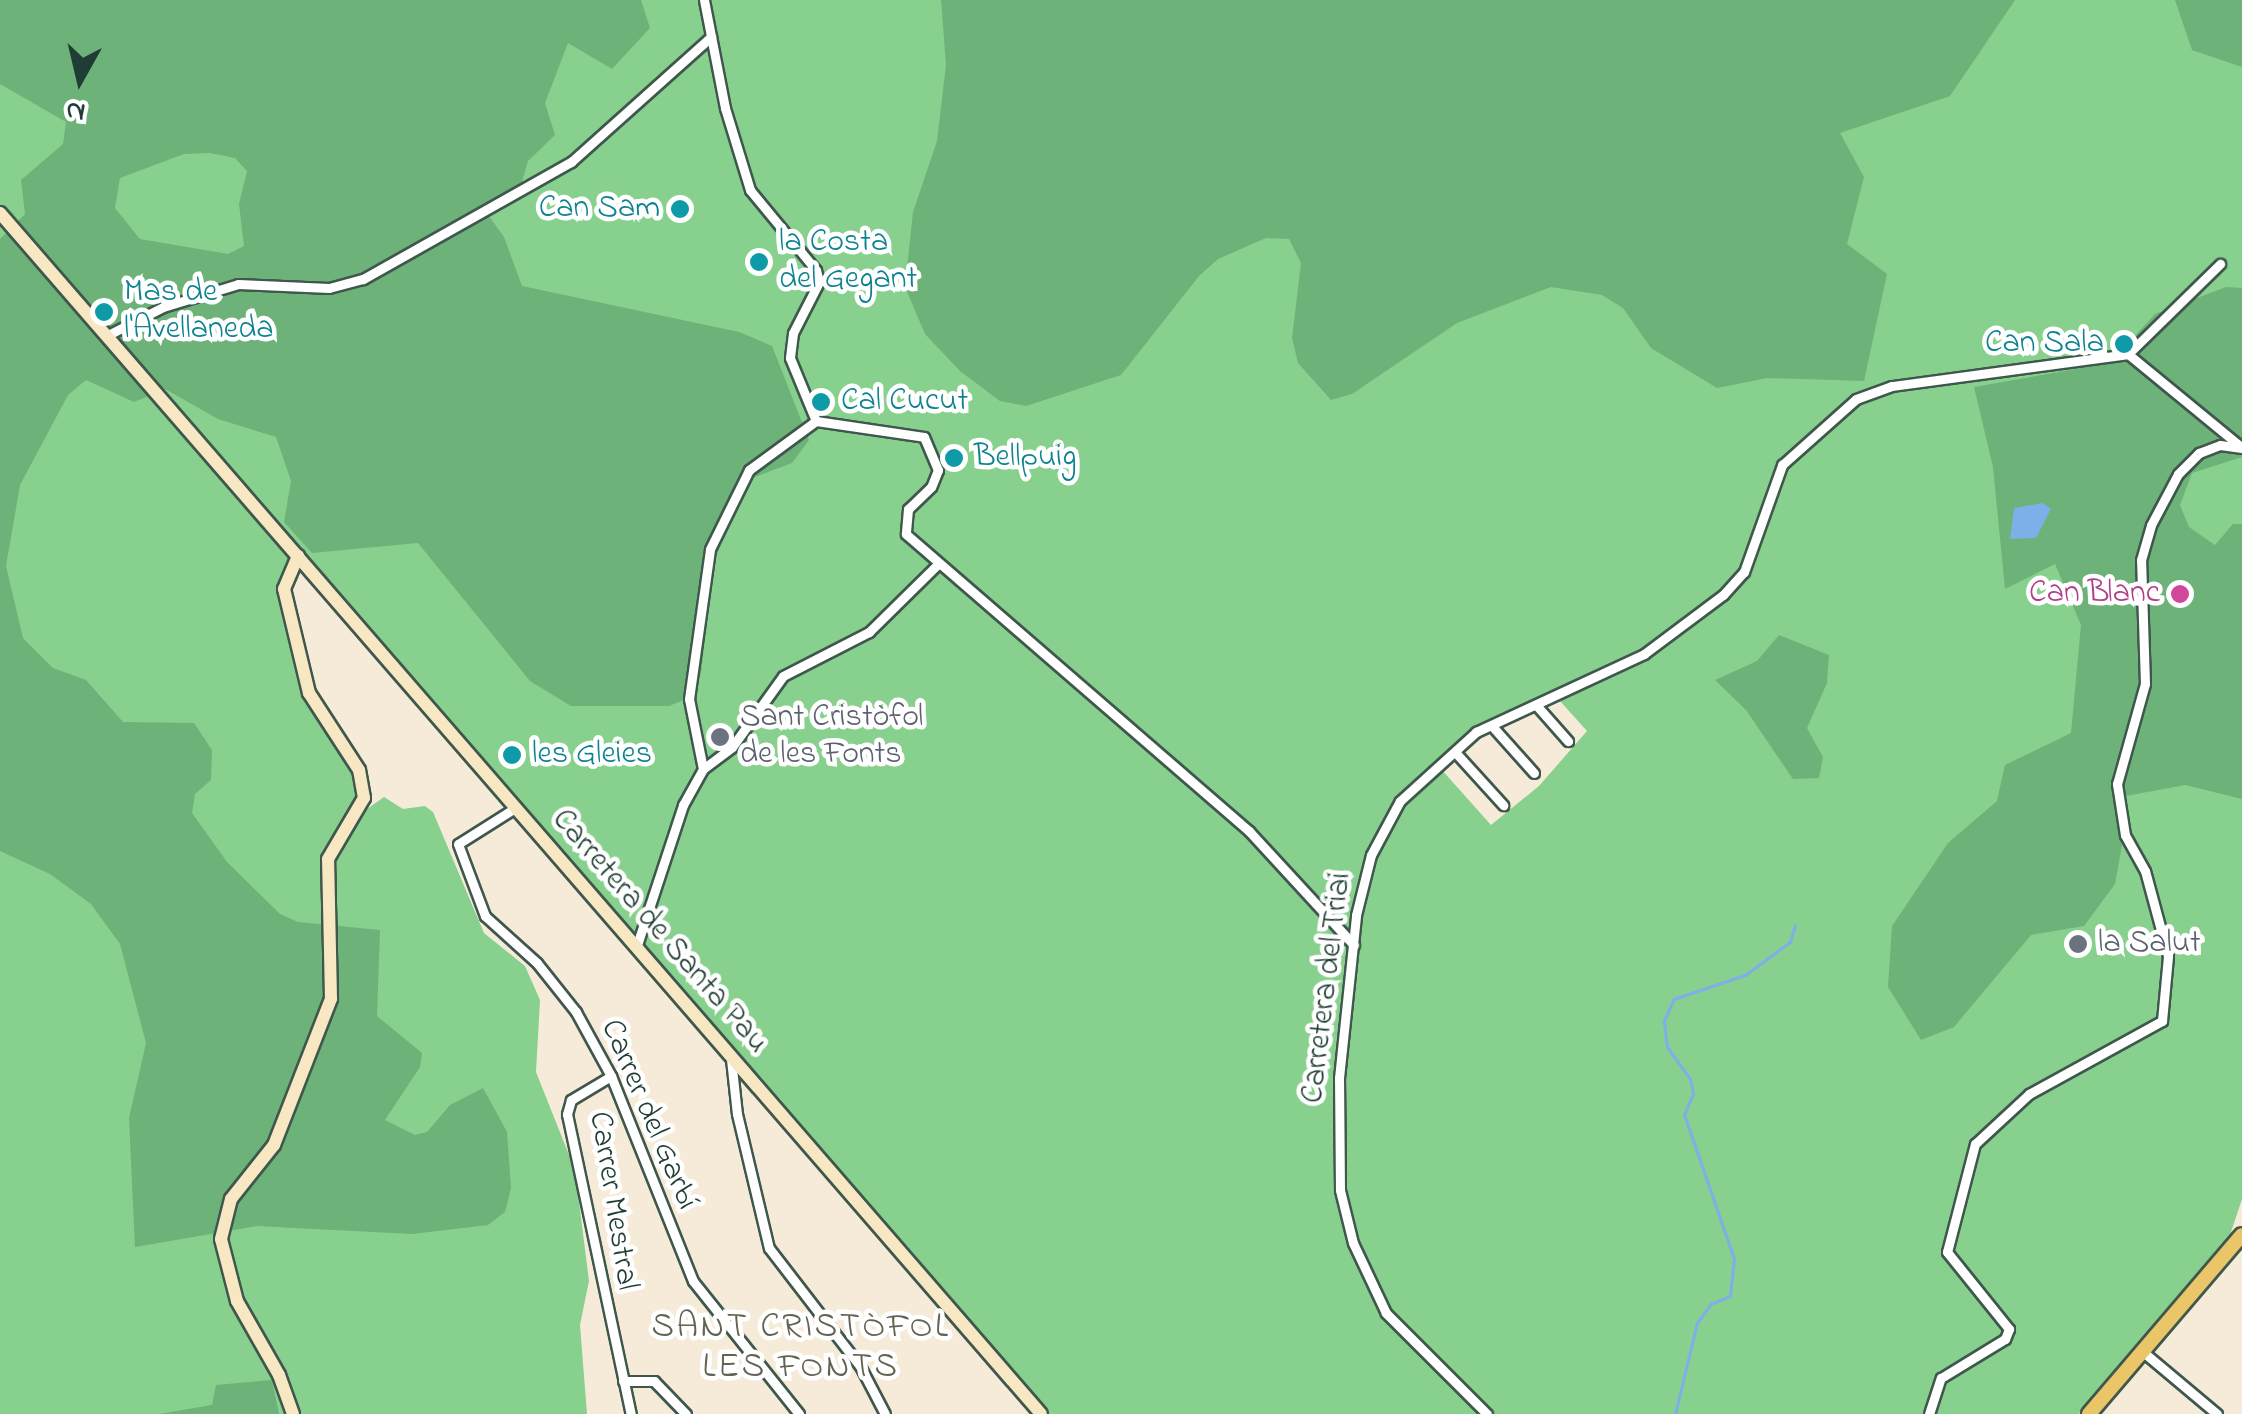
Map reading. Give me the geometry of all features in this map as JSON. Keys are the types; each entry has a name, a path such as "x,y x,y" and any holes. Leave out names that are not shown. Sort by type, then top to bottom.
{"main road":[{"name":"Carretera de Santa Pau","path":"0,213 1041,1414"},
{"path":"293,1414 280,1375 236,1301 221,1240 231,1199 274,1144 330,998 328,859 364,798 359,770 310,693 284,589 298,556"},
{"path":"2088,1414 2242,1235"}],"street":[{"path":"704,0 750,190 816,270 819,282 793,333 790,358 816,421"},
{"path":"106,336 163,307 238,284 329,288 363,279 571,162 710,37"},
{"path":"2220,264 2128,354 2242,448"},
{"name":"Carretera del Triai","path":"1488,1414 1386,1314 1344,1212 1337,1108 1355,947 1371,855 1400,801 1454,752 1492,726 1662,643 1738,581 1782,465 1856,399 1892,386 2128,354"},
{"path":"703,769 689,699 710,548 749,470 816,421 912,433 931,446 936,480 903,522 906,534 937,565 1249,830 1355,947"},
{"path":"1929,1414 1941,1378 2005,1339 2009,1329 1947,1252 1975,1144 2029,1094 2162,1021 2168,956 2146,871 2125,835 2118,784 2146,684 2142,560 2151,525 2178,474 2199,454 2220,444 2242,448"},
{"path":"636,948 684,805 703,769 732,747 783,676 869,632 937,565"},
{"path":"1538,706 1568,741"},
{"path":"1492,726 1534,773"},
{"path":"1454,752 1503,805"},
{"name":"Carrer del Garbí","path":"515,808 458,844 485,916 555,983 611,1076 693,1281 799,1414"},
{"path":"731,1057 736,1114 769,1248 860,1366 885,1414"},
{"name":"Carrer Mestral","path":"611,1076 572,1100 567,1114 631,1414"},
{"path":"2142,1352 2217,1414"},
{"path":"623,1381 654,1381 686,1414"}],"green space":[{"path":"0,0 2242,0 2242,1199 2229,1238 2079,1414 1049,1414 310,561 290,579 289,599 315,696 366,777 360,814 384,797 403,809 425,806 433,812 484,933 525,966 540,1000 536,1072 575,1170 589,1281 580,1325 587,1414 0,1414","holes":["1560,701 1587,731 1539,786 1491,825 1441,769 1473,740"]},
{"path":"0,0 641,0 650,28 612,69 568,43 545,103 555,135 528,161 521,185 481,205 504,237 522,286 739,332 772,346 809,440 792,463 747,480 714,561 701,673 691,697 669,706 571,706 530,681 418,543 312,553 284,522 291,481 276,437 218,419 165,389 134,402 86,380 68,395 20,485 6,566 23,638 53,668 86,680 123,722 194,723 212,750 211,780 195,794 192,813 227,862 280,914 298,922 380,930 377,1016 422,1053 420,1067 385,1120 415,1135 427,1132 450,1105 483,1088 507,1132 511,1188 505,1212 488,1225 412,1234 257,1226 135,1247 129,1118 146,1043 120,944 91,904 50,874 0,851 0,239 25,214 21,180 63,144 66,122 0,84","holes":["210,153 235,158 247,171 239,204 244,246 228,254 140,239 115,208 120,178 184,154"]},
{"path":"941,0 2015,0 1950,96 1840,133 1864,177 1847,244 1887,274 1864,381 1767,378 1717,388 1651,348 1623,308 1602,295 1551,287 1457,323 1352,394 1331,400 1298,363 1292,338 1301,263 1289,239 1266,238 1218,259 1199,276 1121,375 1026,406 1000,401 960,371 925,334 905,287 913,212 937,141 946,65"},
{"path":"2175,0 2242,0 2242,67 2192,50"},
{"path":"2226,287 2242,288 2242,457 2192,473 2180,505 2189,527 2215,545 2233,524 2242,524 2242,799 2185,785 2115,798 2122,845 2115,884 2084,926 2031,935 1954,1027 1921,1040 1888,987 1892,926 1948,843 1997,801 2005,765 2071,733 2081,625 2055,564 2005,589 1993,467 1974,387 2110,363 2155,314"},
{"path":"1779,635 1829,655 1827,683 1807,728 1823,757 1819,778 1793,779 1746,710 1715,680 1757,661"},
{"path":"272,1380 279,1414 159,1414 212,1405 216,1385"}],"water":[{"path":"2043,503 2051,509 2036,538 2010,539 2014,508"}],"waterway":[{"path":"1675,1414 1697,1323 1711,1304 1730,1296 1734,1259 1684,1115 1693,1094 1690,1079 1667,1047 1664,1021 1674,999 1745,975 1790,942 1795,926"}],"place":[{"name":"Can Sam","path":"680,209"},
{"name":"la Costa del Gegant","path":"759,262"},
{"name":"Mas de l'Avellaneda","path":"104,312"},
{"name":"Can Sala","path":"2124,344"},
{"name":"Cal Cucut","path":"821,402"},
{"name":"Bellpuig","path":"954,458"},
{"name":"Can Blanc","path":"2180,594"},
{"name":"Sant Cristòfol de les Fonts","path":"720,737"},
{"name":"les Gleies","path":"512,755"},
{"name":"la Salut","path":"2078,944"}],"district":[{"name":"SANT CRISTÒFOL LES FONTS","path":"801,1348"}]}
